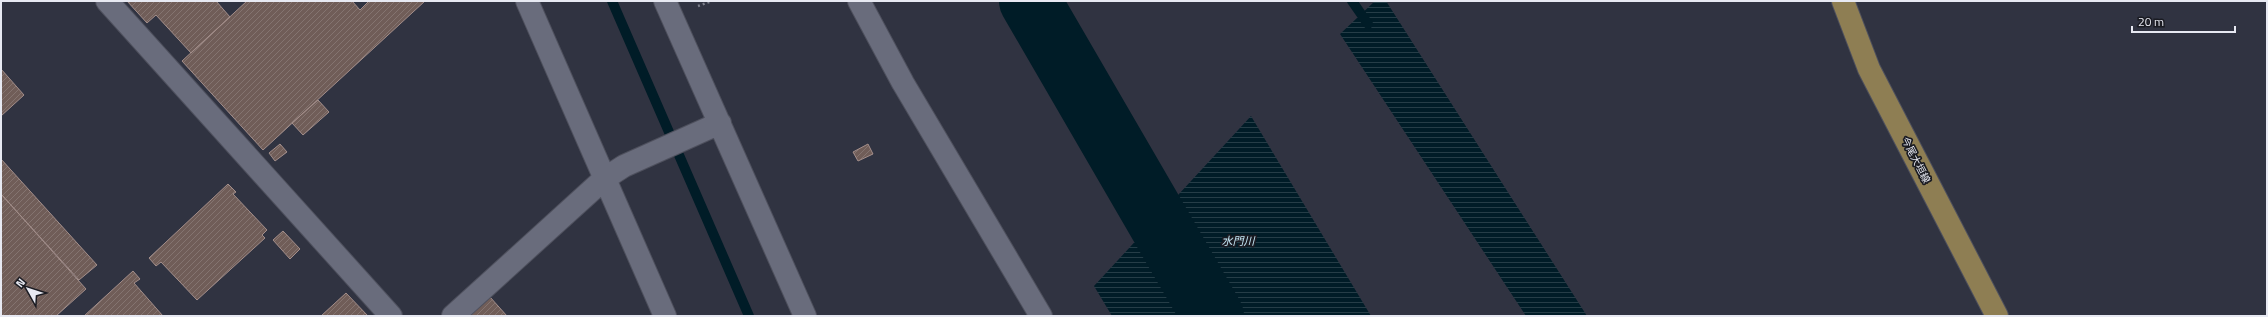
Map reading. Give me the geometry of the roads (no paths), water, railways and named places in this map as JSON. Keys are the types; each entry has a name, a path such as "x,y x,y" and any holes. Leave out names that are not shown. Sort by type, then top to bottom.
{"main road":[{"name":"今尾大垣線","path":"1844,1 1869,68 1997,316"}],"street":[{"path":"107,1 391,316"},
{"path":"527,1 665,316"},
{"path":"665,1 712,127 805,316"},
{"path":"859,1 903,83 1041,316"},
{"path":"453,316 604,179 624,166 712,127"}],"water":[{"path":"1375,1 1386,1 1587,316 1526,316 1340,34"},
{"name":"水門川","path":"1251,116 1371,316 1112,316 1094,286"}],"waterway":[{"path":"612,1 749,316"},
{"name":"水門川","path":"1030,1 1213,316"},
{"path":"1352,1 1368,24"}]}
